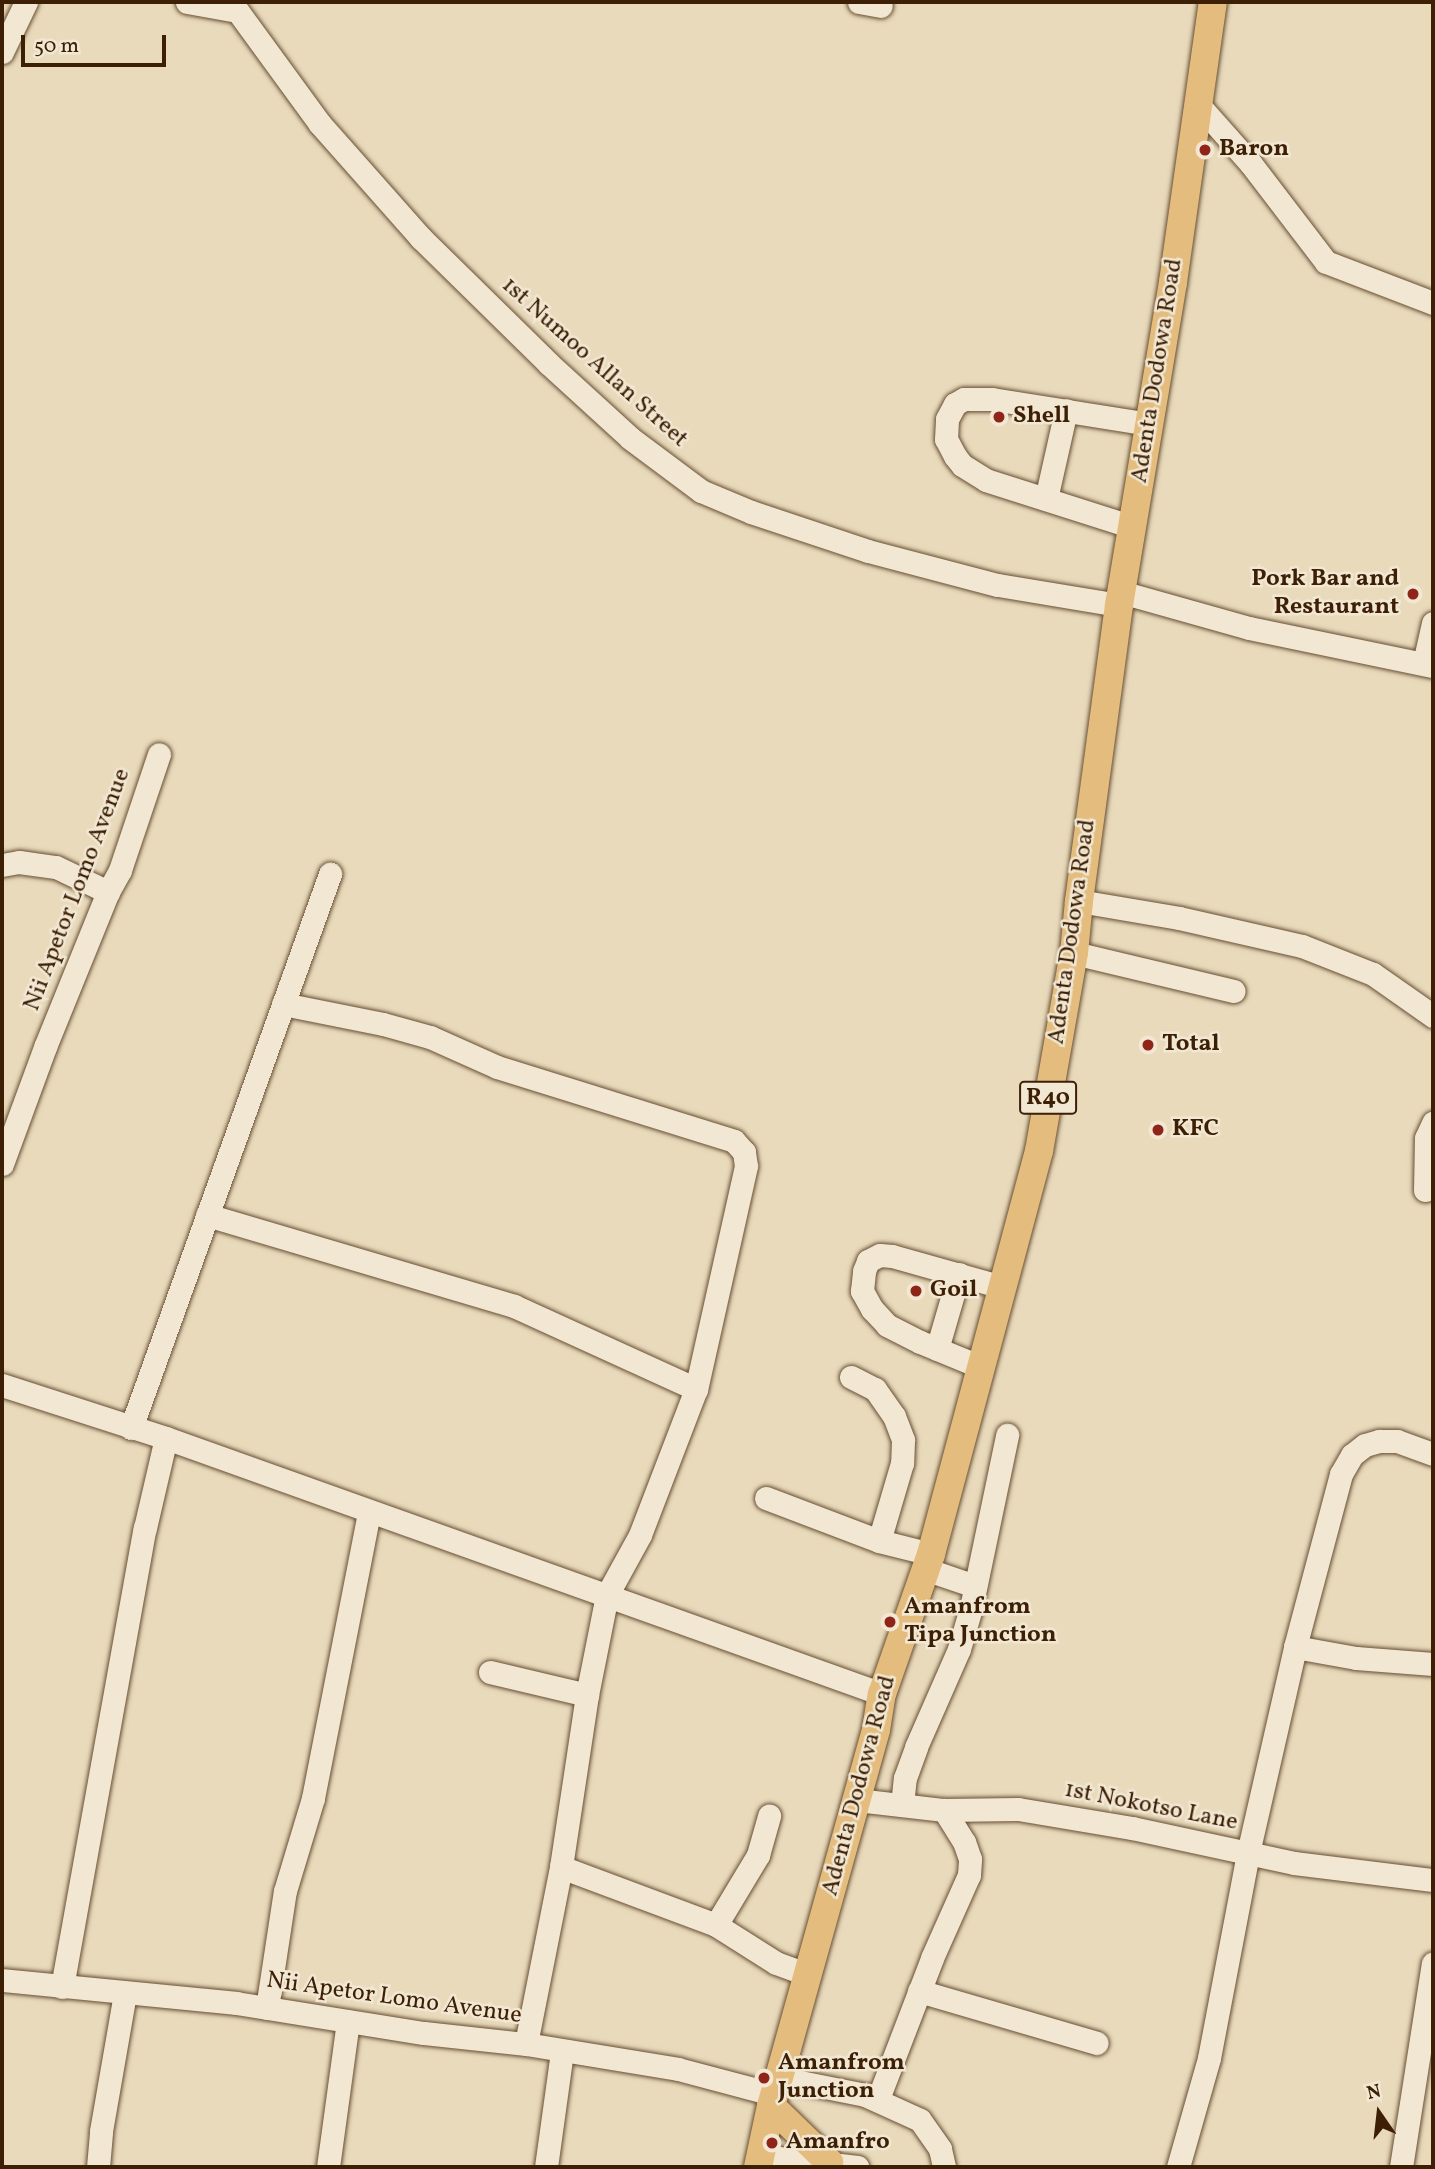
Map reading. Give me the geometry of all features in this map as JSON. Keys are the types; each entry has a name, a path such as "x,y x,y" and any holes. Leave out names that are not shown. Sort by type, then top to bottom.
{"main road":[{"name":"Adenta Dodowa Road","path":"760,2162 776,2093 857,1800 882,1694 928,1562 1039,1151 1074,953 1120,599 1150,424 1213,2"},
{"path":"776,2093 829,2162"}],"street":[{"path":"2,52 26,2"},
{"path":"187,2 234,7"},
{"path":"859,2 881,6"},
{"name":"1st Numoo Allan Street","path":"234,7 320,124 421,238 548,363 630,438 701,491 751,512 867,551 998,585 1120,599 1429,665"},
{"path":"1197,103 1251,164 1326,262 1433,303"},
{"path":"1133,527 986,480 962,466 946,439 947,419 955,404 964,399 992,399 1150,424"},
{"path":"1046,499 1066,410"},
{"path":"1429,665 1433,623"},
{"name":"Nii Apetor Lomo Avenue","path":"2,1164 108,891 120,870 159,754"},
{"path":"2,865 19,862 56,867 108,891"},
{"path":"131,1427 330,874"},
{"path":"1079,901 1179,918 1302,946 1373,974 1433,1016"},
{"path":"1074,953 1234,991"},
{"path":"283,1004 383,1024 430,1037 497,1067 734,1140 744,1152 746,1166 696,1389 640,1535 607,1595 587,1695 561,1867 526,2044"},
{"path":"1425,1190 1426,1138 1433,1122"},
{"path":"207,1214 514,1306 696,1389"},
{"path":"981,1367 887,1325 862,1291 864,1271 868,1261 880,1255 1002,1287"},
{"path":"937,1349 959,1274"},
{"path":"851,1377 875,1389 894,1416 903,1440 902,1463 878,1541"},
{"path":"2,1385 166,1438 369,1513 882,1694"},
{"path":"902,1805 905,1778 915,1747 960,1649 1007,1434"},
{"path":"62,1987 145,1528 166,1438"},
{"path":"1178,2167 1209,2058 1248,1853 1295,1647 1341,1474 1352,1455 1365,1445 1379,1441 1397,1441 1433,1454"},
{"path":"766,1498 928,1562 975,1586"},
{"path":"267,2008 285,1891 313,1798 369,1513"},
{"path":"1295,1647 1356,1658 1433,1664"},
{"path":"490,1672 587,1695"},
{"name":"1st Nokotso Lane","path":"857,1800 944,1810 1018,1809 1132,1828 1294,1863 1433,1880"},
{"path":"878,2099 919,1991 969,1875 970,1859 964,1842 944,1810"},
{"path":"716,1925 758,1855 769,1816"},
{"path":"561,1867 716,1925 776,1963 809,1976"},
{"path":"1401,2167 1433,1963"},
{"name":"Nii Apetor Lomo Avenue","path":"2,1980 267,2008 526,2044 678,2069 776,2093 878,2099 920,2120 940,2149 944,2167"},
{"path":"919,1991 1097,2043"},
{"path":"98,2167 101,2131 125,1993"},
{"path":"328,2167 348,2021"},
{"path":"546,2167 562,2051"},
{"path":"760,2162 829,2162 857,2167"}],"place":[{"name":"Baron","path":"1205,150"},
{"name":"Shell","path":"999,417"},
{"name":"Pork Bar and Restaurant","path":"1413,594"},
{"name":"Total","path":"1148,1045"},
{"name":"KFC","path":"1158,1130"},
{"name":"Goil","path":"916,1291"},
{"name":"Amanfrom Tipa Junction","path":"890,1622"},
{"name":"Amanfrom Junction","path":"764,2078"},
{"name":"Amanfro","path":"772,2143"}]}
